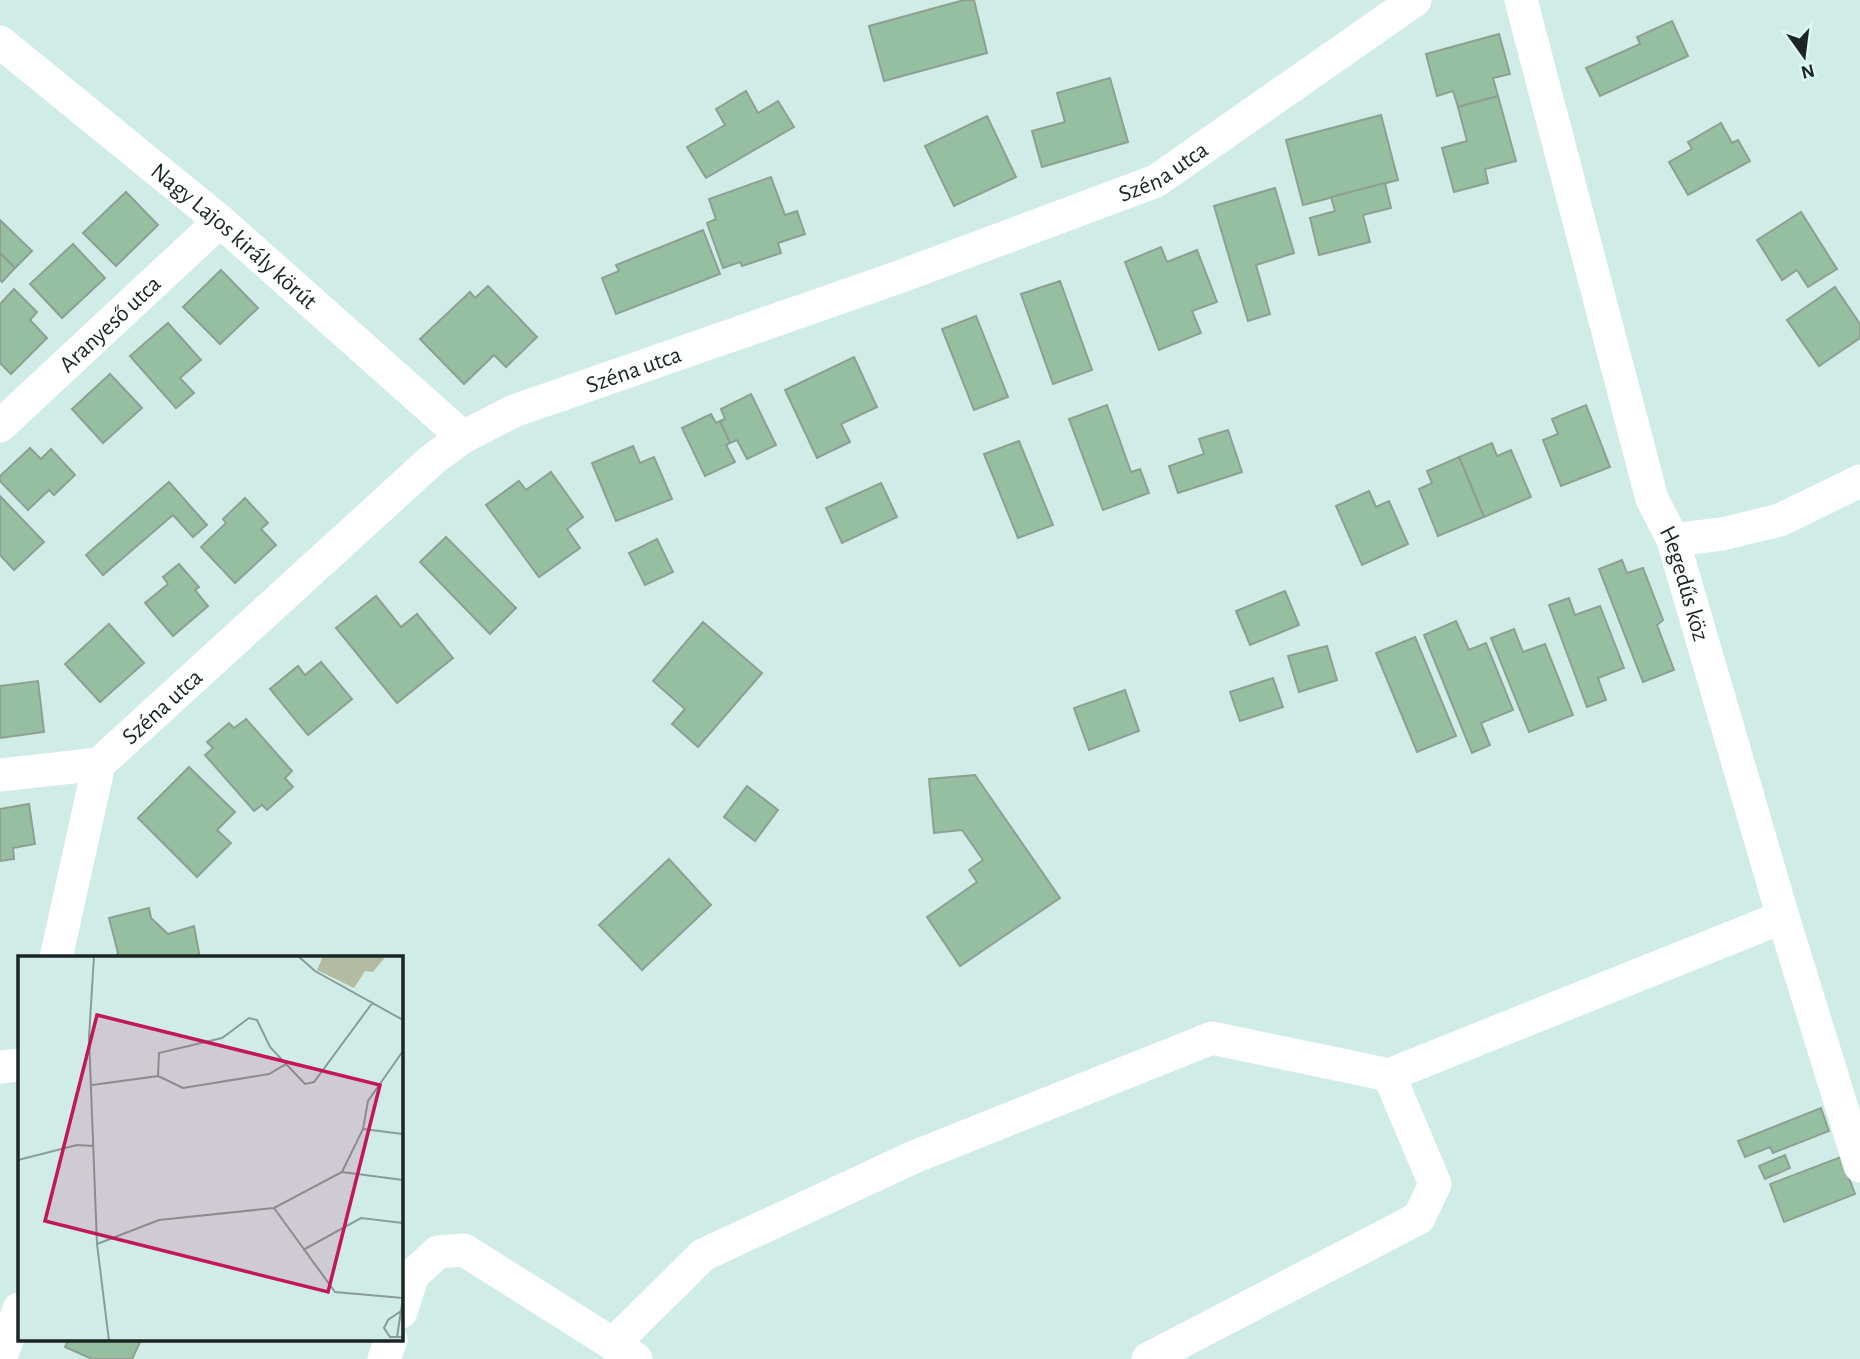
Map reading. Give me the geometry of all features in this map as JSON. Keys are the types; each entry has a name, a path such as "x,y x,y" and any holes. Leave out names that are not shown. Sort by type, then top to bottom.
{"street":[{"name":"Széna utca","path":"55,956 99,764 433,459 463,437 514,411 899,277 1156,181 1415,0"},
{"name":"Hegedűs köz","path":"1521,0 1652,499 1673,540 1783,917 1860,1166"},
{"name":"Nagy Lajos király körút","path":"0,43 220,221 463,437"},
{"name":"Aranyeső utca","path":"0,426 220,221"},
{"path":"1673,540 1721,534 1780,520 1860,481"},
{"path":"0,775 99,764"},
{"path":"402,1309 413,1275 439,1252 464,1250 625,1351 703,1255 914,1157 1213,1038 1389,1075 1783,917"},
{"path":"0,1067 18,1065"},
{"path":"1148,1359 1419,1218 1435,1184 1389,1075"},
{"path":"0,1359 18,1312"},
{"path":"384,1359 390,1342"}],"building":[{"path":"964,0 974,0 987,53 884,81 869,26"},
{"path":"1672,21 1688,56 1600,96 1586,68 1640,44 1637,37"},
{"path":"1499,34 1510,74 1493,78 1498,96 1458,107 1453,91 1437,96 1426,54"},
{"path":"1110,78 1128,142 1042,167 1032,131 1065,122 1057,93"},
{"path":"746,91 758,113 778,101 794,127 706,178 687,147 725,125 716,109"},
{"path":"1498,96 1516,161 1485,169 1488,183 1454,192 1442,148 1467,141 1458,107"},
{"path":"1381,115 1398,180 1303,205 1286,140"},
{"path":"987,116 1016,177 954,206 925,146"},
{"path":"1721,123 1732,143 1738,140 1750,161 1688,195 1669,162 1692,149 1688,142"},
{"path":"771,177 785,215 797,211 805,234 778,243 781,253 742,266 740,262 723,268 707,223 716,219 709,199"},
{"path":"1385,183 1391,208 1363,215 1370,242 1319,255 1310,218 1335,211 1331,197"},
{"path":"1275,188 1294,253 1256,265 1270,314 1248,321 1214,206"},
{"path":"126,192 158,225 116,266 83,233"},
{"path":"1801,212 1837,269 1808,287 1797,270 1782,280 1757,240"},
{"path":"0,220 32,251 15,268 0,253"},
{"path":"703,230 720,274 616,314 602,278 619,271 616,265"},
{"path":"73,244 105,278 62,318 30,284"},
{"path":"1161,247 1167,262 1197,250 1217,302 1192,311 1201,333 1159,350 1125,262"},
{"path":"0,253 15,268 2,282 0,280"},
{"path":"221,270 258,308 220,344 183,307"},
{"path":"1060,281 1092,370 1053,384 1021,294"},
{"path":"488,286 537,337 506,367 494,355 464,384 420,339 470,292 475,298"},
{"path":"1835,287 1860,324 1860,338 1819,366 1787,320"},
{"path":"14,289 37,312 30,320 47,338 11,374 0,363 0,304"},
{"path":"976,316 1008,397 974,410 942,329"},
{"path":"168,323 201,360 180,378 194,393 176,408 130,356"},
{"path":"854,357 877,407 841,424 850,442 817,458 785,390"},
{"path":"110,374 142,408 103,443 72,409"},
{"path":"751,394 776,445 747,459 737,440 730,443 720,421 725,419 721,409"},
{"path":"1107,405 1131,472 1140,469 1149,493 1103,510 1069,419"},
{"path":"1586,405 1610,467 1561,486 1543,440 1558,434 1552,419"},
{"path":"711,414 716,423 720,421 730,443 726,445 735,462 705,476 682,428"},
{"path":"1228,430 1242,472 1178,493 1169,466 1204,454 1199,439"},
{"path":"1019,441 1053,525 1018,538 984,454"},
{"path":"1492,443 1497,456 1511,450 1531,497 1484,517 1459,457"},
{"path":"633,446 640,463 654,457 672,499 616,521 592,463"},
{"path":"30,448 41,459 51,449 75,475 54,495 49,490 28,510 0,481 0,476"},
{"path":"1459,457 1484,517 1438,536 1419,489 1432,483 1427,471"},
{"path":"551,472 583,517 567,529 580,548 539,577 486,505 519,481 526,490"},
{"path":"169,482 207,525 193,537 173,515 103,575 86,555"},
{"path":"881,483 897,517 842,543 826,508"},
{"path":"1369,491 1376,507 1389,501 1408,544 1362,565 1336,506"},
{"path":"0,496 44,542 14,570 0,555"},
{"path":"245,498 268,523 261,529 276,545 235,583 201,547 226,523 223,519"},
{"path":"446,537 516,608 490,634 420,562"},
{"path":"657,539 673,572 645,585 629,553"},
{"path":"1622,560 1627,573 1643,568 1663,620 1657,625 1674,670 1643,682 1599,569"},
{"path":"179,564 199,587 195,590 208,606 173,636 145,603 168,584 163,577"},
{"path":"1285,591 1299,625 1250,645 1236,611"},
{"path":"376,596 401,627 417,614 453,658 397,703 336,628"},
{"path":"1569,598 1575,615 1600,606 1624,668 1598,678 1606,700 1587,707 1549,605"},
{"path":"1456,621 1469,650 1486,643 1513,710 1481,723 1490,745 1472,753 1424,635"},
{"path":"703,622 762,673 698,747 672,724 685,709 653,681"},
{"path":"109,624 144,663 100,702 65,664"},
{"path":"1514,629 1523,652 1545,644 1573,715 1529,732 1491,638"},
{"path":"1415,637 1456,736 1417,752 1376,653"},
{"path":"1327,646 1337,680 1299,692 1288,656"},
{"path":"321,662 352,699 308,735 270,689 298,666 305,675"},
{"path":"1273,678 1283,707 1240,721 1230,692"},
{"path":"38,681 44,732 0,738 0,686"},
{"path":"1125,690 1139,731 1089,750 1074,708"},
{"path":"246,719 292,771 285,778 293,787 267,810 262,805 254,811 205,755 213,748 207,742 229,723 234,728"},
{"path":"189,767 235,812 217,830 231,843 197,877 138,818"},
{"path":"975,775 1060,898 960,966 927,917 977,882 969,870 983,860 962,830 934,833 929,779"},
{"path":"747,786 778,810 755,841 724,817"},
{"path":"29,804 35,844 13,848 14,859 0,861 0,809"},
{"path":"669,859 711,905 642,970 599,925"},
{"path":"149,908 151,918 168,934 194,926 200,956 116,956 118,953 109,918"},
{"path":"1821,1108 1829,1131 1773,1153 1770,1147 1745,1157 1738,1141"},
{"path":"1785,1155 1790,1168 1765,1179 1759,1166"},
{"path":"1841,1157 1855,1194 1784,1222 1770,1184"},
{"path":"67,1342 140,1342 132,1359 92,1359 65,1347"}]}
